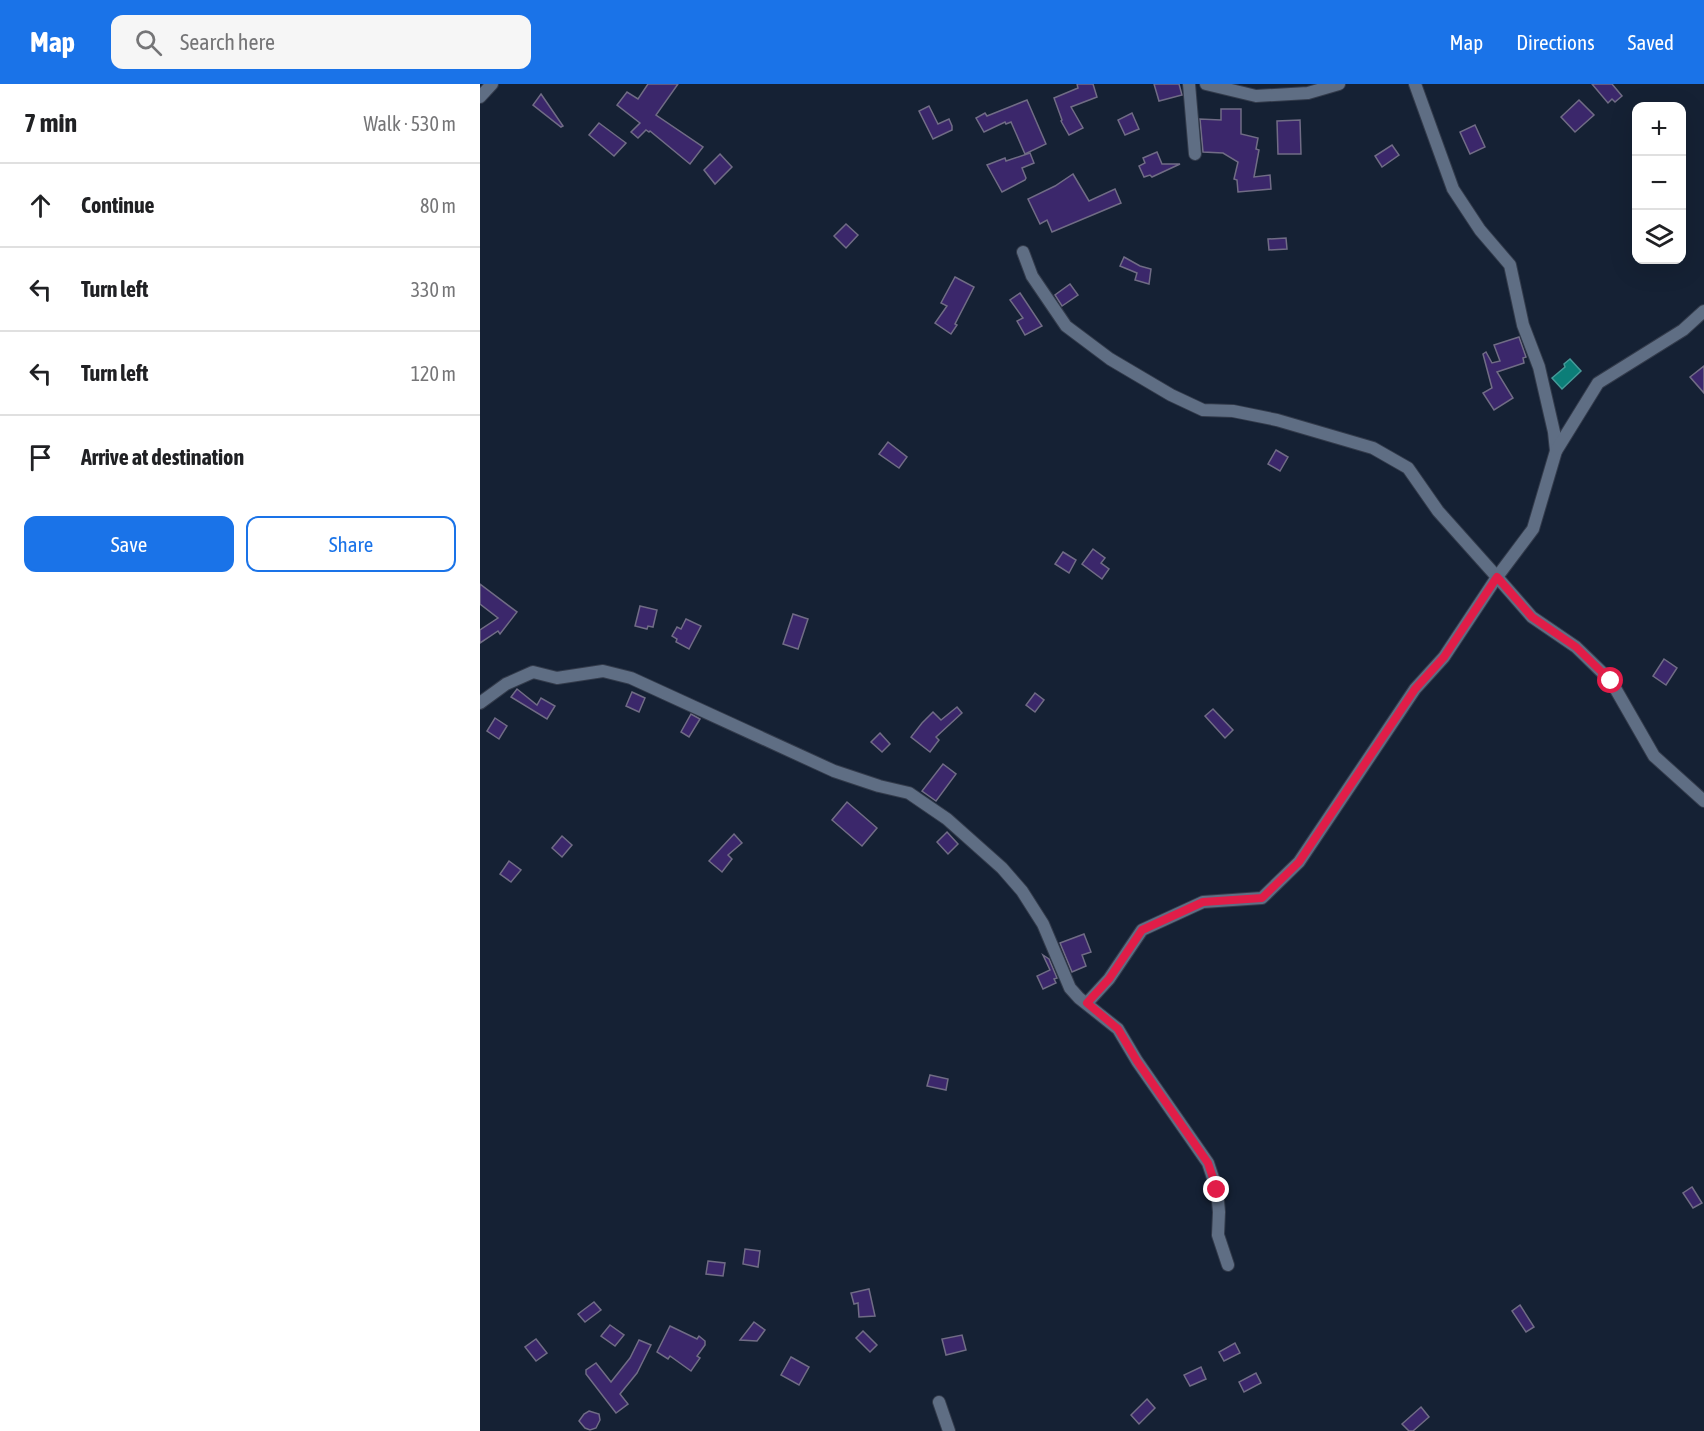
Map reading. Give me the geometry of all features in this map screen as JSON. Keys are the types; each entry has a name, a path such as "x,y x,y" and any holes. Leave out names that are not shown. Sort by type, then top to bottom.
{"street":[{"path":"480,97 492,84"},
{"path":"1189,84 1195,154"},
{"path":"1206,84 1256,96 1308,93 1340,84"},
{"path":"1415,84 1453,189 1480,230 1510,265 1523,325 1539,368 1554,432 1556,451"},
{"path":"1023,252 1032,276 1066,326 1110,359 1171,395 1203,410 1233,411 1277,420 1373,448 1408,468 1438,511 1532,617 1576,647 1611,681 1654,756 1704,801"},
{"path":"1087,1003 1109,979 1142,930 1203,902 1262,898 1299,862 1415,689 1444,657 1497,577 1533,529 1556,451 1598,382 1683,330 1704,311"},
{"path":"480,704 506,684 533,672 557,678 603,671 642,683 834,771 909,793 947,819 980,847 1015,883 1043,924 1070,988 1078,998 1118,1029 1137,1061 1208,1163 1217,1190 1218,1235 1228,1265"},
{"path":"939,1402 949,1431"}],"shaded area":[{"path":"1570,359 1581,371 1562,389 1552,378 1565,367 1564,364"}],"building":[{"path":"648,84 678,84 656,115 703,147 690,164 650,131 646,130 638,138 631,132 640,123 617,105 627,92 638,99"},
{"path":"1077,84 1093,84 1097,97 1071,107 1083,128 1069,135 1061,121 1054,98 1078,88"},
{"path":"1154,84 1179,84 1182,95 1159,101"},
{"path":"1592,84 1612,84 1622,96 1615,102 1612,99 1608,103"},
{"path":"541,94 563,126 561,127 533,105"},
{"path":"1027,100 1046,144 1025,154 1011,122 1006,124 1005,122 984,132 976,118 985,113 987,116"},
{"path":"1579,100 1594,115 1575,132 1561,117"},
{"path":"929,106 938,124 949,119 952,126 952,130 933,139 919,111"},
{"path":"1221,109 1241,109 1241,134 1258,138 1256,149 1259,150 1254,177 1270,175 1271,189 1238,192 1237,180 1234,179 1238,162 1223,153 1203,152 1200,119 1221,120"},
{"path":"1132,113 1139,129 1125,135 1118,120"},
{"path":"1300,120 1301,154 1278,154 1277,121"},
{"path":"599,123 626,143 614,156 589,135"},
{"path":"1475,125 1485,147 1470,154 1460,132"},
{"path":"1392,145 1399,155 1382,167 1375,156"},
{"path":"1157,152 1162,164 1180,164 1152,177 1150,175 1144,177 1139,166 1145,163 1143,158"},
{"path":"1030,153 1034,163 1022,168 1025,180 1002,192 987,165 1005,158 1006,161"},
{"path":"720,154 732,167 715,184 704,170"},
{"path":"1073,174 1089,201 1115,189 1121,203 1052,232 1047,220 1040,224 1028,199"},
{"path":"846,224 858,235 846,248 834,236"},
{"path":"1286,238 1287,249 1269,250 1268,239"},
{"path":"1124,257 1151,269 1149,284 1135,280 1137,273 1120,266"},
{"path":"955,277 974,287 951,334 935,323 947,306 941,303"},
{"path":"1070,284 1078,295 1062,306 1055,295"},
{"path":"1020,293 1042,326 1025,335 1017,321 1023,318 1010,300"},
{"path":"1519,337 1526,357 1523,358 1524,363 1497,372 1513,398 1494,410 1483,393 1492,388 1483,354 1486,352 1492,363 1500,361 1494,345"},
{"path":"1704,366 1704,393 1690,377"},
{"path":"888,442 907,457 899,468 879,454"},
{"path":"1276,450 1288,457 1280,471 1268,464"},
{"path":"1093,549 1105,558 1101,563 1109,569 1102,579 1082,564"},
{"path":"1063,552 1076,560 1069,573 1055,564"},
{"path":"480,584 517,612 500,634 498,631 480,643 480,630 498,618 480,604"},
{"path":"640,606 657,610 653,627 648,626 647,629 635,626"},
{"path":"793,614 808,619 798,649 783,644"},
{"path":"686,619 701,626 689,649 676,642 677,639 672,636 677,627 681,629"},
{"path":"1664,659 1677,668 1666,685 1653,676"},
{"path":"517,689 537,705 541,698 555,706 547,719 511,697"},
{"path":"632,692 645,698 639,712 626,706"},
{"path":"1035,693 1044,700 1035,712 1026,705"},
{"path":"957,707 962,713 936,737 939,740 930,752 911,737 933,712 941,720"},
{"path":"1213,709 1233,730 1225,738 1205,716"},
{"path":"691,714 700,719 689,737 681,732"},
{"path":"495,718 507,726 499,739 487,731"},
{"path":"880,733 890,744 882,752 871,742"},
{"path":"943,764 956,774 936,801 922,791"},
{"path":"847,802 877,828 862,846 832,820"},
{"path":"947,832 958,844 948,854 937,842"},
{"path":"734,834 742,843 728,855 732,859 722,872 709,861"},
{"path":"562,836 572,845 562,857 552,848"},
{"path":"509,861 521,870 511,882 500,874"},
{"path":"1084,934 1091,952 1082,955 1086,966 1072,972 1060,943"},
{"path":"1043,955 1049,959 1057,978 1054,979 1056,983 1043,989 1037,976 1050,970"},
{"path":"930,1075 948,1079 946,1090 927,1086"},
{"path":"1692,1187 1702,1203 1693,1208 1683,1193"},
{"path":"745,1249 760,1251 758,1267 743,1264"},
{"path":"708,1261 725,1263 723,1276 706,1274"},
{"path":"869,1289 875,1316 859,1317 858,1303 854,1304 851,1293"},
{"path":"594,1302 601,1310 585,1322 578,1314"},
{"path":"1520,1305 1534,1327 1526,1332 1512,1311"},
{"path":"754,1322 765,1330 757,1341 740,1340"},
{"path":"610,1325 624,1335 615,1346 601,1336"},
{"path":"670,1326 697,1339 699,1336 705,1341 705,1345 697,1356 700,1358 691,1371 670,1356 668,1359 657,1352"},
{"path":"863,1331 877,1345 870,1352 856,1338"},
{"path":"962,1335 966,1350 946,1355 942,1339"},
{"path":"536,1339 547,1353 536,1361 525,1347"},
{"path":"639,1340 651,1345 637,1373 620,1394 628,1404 616,1413 586,1374 586,1370 596,1363 611,1382 630,1358"},
{"path":"1235,1343 1240,1353 1224,1361 1219,1352"},
{"path":"791,1357 809,1367 799,1385 781,1375"},
{"path":"1201,1367 1206,1379 1190,1386 1184,1375"},
{"path":"1256,1373 1261,1383 1244,1392 1239,1382"},
{"path":"1147,1399 1155,1408 1139,1424 1131,1415"},
{"path":"1421,1407 1429,1417 1413,1431 1409,1431 1402,1424"},
{"path":"589,1411 599,1414 600,1420 596,1428 590,1430 579,1421"}],"route":[{"path":"1217,1190 1208,1163 1137,1061 1118,1029 1087,1003 1109,979 1142,930 1203,902 1262,898 1299,862 1415,689 1444,657 1497,577 1532,617 1576,647 1611,681"}]}
